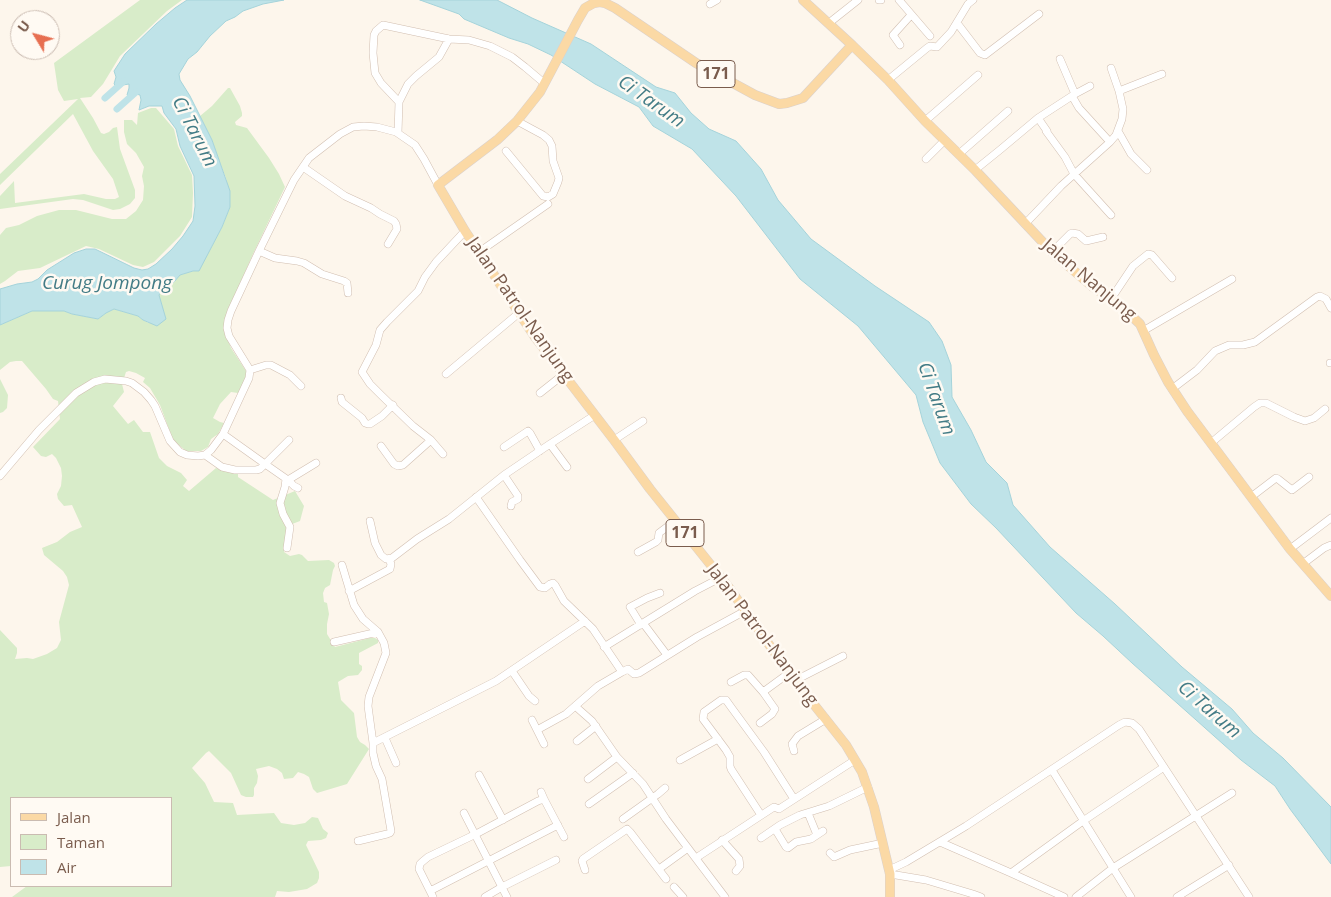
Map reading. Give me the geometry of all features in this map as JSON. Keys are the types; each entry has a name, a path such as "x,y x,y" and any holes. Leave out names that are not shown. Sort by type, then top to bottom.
{"main road":[{"name":"Jalan Nanjung","path":"803,0 888,80 925,121 975,170 1052,252 1122,307 1140,324 1172,389 1187,411 1290,548 1331,596"},
{"name":"171","path":"438,185 497,140 518,121 540,92 585,8 594,3 606,3 696,63 755,95 779,104 803,98 852,45"},
{"name":"Jalan Patrol-Nanjung","path":"438,185 465,231 535,337 846,745 862,772 868,787 890,872 890,897"}],"street":[{"path":"710,4 717,0"},
{"path":"829,23 858,0"},
{"path":"899,0 930,36"},
{"path":"888,80 927,48 930,46 937,47 951,32 969,1"},
{"path":"957,23 980,53 985,55 1039,14"},
{"path":"900,45 893,35 912,16"},
{"path":"400,102 381,83 375,74 374,35 383,25 449,39 469,40 490,46 512,57 545,81"},
{"path":"398,133 400,102 408,84 439,57 449,39"},
{"path":"1060,59 1079,108 1110,142"},
{"path":"1025,224 1116,135 1122,119 1123,109 1111,68"},
{"path":"1119,91 1162,74"},
{"path":"925,121 978,75"},
{"path":"975,170 1038,118 1090,86"},
{"path":"959,154 1008,111"},
{"path":"1038,118 1065,157 1074,174 1111,215"},
{"path":"506,151 543,196 548,197 552,194 559,178 553,161 552,146 543,135 518,121"},
{"path":"0,476 39,430 76,394 94,382 105,380 132,383 151,400 170,441 180,452 187,455 205,455 214,446 223,434 247,385 250,370 229,336 228,320 258,251 294,180 310,158 332,139 353,127 364,126 377,127 398,133 415,146 438,185"},
{"path":"1118,131 1129,151 1146,170"},
{"path":"926,159 945,140"},
{"path":"303,167 345,196 394,221 396,229 388,244"},
{"path":"479,252 548,204"},
{"path":"444,454 370,384 362,374 362,371 376,345 380,330 418,291 436,262 465,231"},
{"path":"1052,252 1072,233 1078,234 1086,241 1103,237"},
{"path":"258,251 275,258 304,263 322,274 344,281 347,283 348,293"},
{"path":"1111,299 1133,266 1148,254 1152,255 1172,278"},
{"path":"1143,330 1232,279"},
{"path":"1172,389 1197,370 1214,352 1229,346 1255,342 1317,297 1323,297 1331,308"},
{"path":"446,374 518,313"},
{"path":"250,370 271,365 290,375 301,386"},
{"path":"540,393 564,374"},
{"path":"341,398 342,402 368,424 382,416 394,405"},
{"path":"1211,442 1260,403 1266,403 1305,422 1314,418 1325,409"},
{"path":"389,559 417,539 449,520 504,475 595,415"},
{"path":"614,440 643,421"},
{"path":"504,447 528,431 540,451"},
{"path":"223,434 298,488"},
{"path":"205,455 222,467 236,470 256,470 263,467 289,440"},
{"path":"381,446 394,464 398,466 403,465 431,440"},
{"path":"550,444 567,467"},
{"path":"288,548 290,528 280,503 287,480 316,463"},
{"path":"504,475 518,496 518,499 512,502 511,506"},
{"path":"1251,497 1277,478 1292,490 1309,477"},
{"path":"476,498 540,587 545,588 553,583 564,601 593,630 622,672"},
{"path":"1290,548 1331,518"},
{"path":"349,591 390,569 392,564 389,559 380,554 374,543 370,521"},
{"path":"638,552 656,542 659,533 675,521"},
{"path":"1304,563 1331,545"},
{"path":"342,565 354,605 370,626 378,632 384,643 386,653 369,697 368,706 373,753 382,779 391,831 388,834 358,841"},
{"path":"604,647 695,591 720,578"},
{"path":"660,593 628,605 667,656"},
{"path":"537,730 566,714 598,686 622,672 628,669 637,674 697,637 745,611"},
{"path":"373,743 496,681 586,621"},
{"path":"334,642 378,632"},
{"path":"763,692 792,676 843,656"},
{"path":"512,671 533,700 535,700"},
{"path":"731,682 744,675 748,675 774,707 770,716 760,723"},
{"path":"761,815 731,769 730,757 704,721 704,712 720,701 726,700 764,752 794,799"},
{"path":"575,706 596,726 617,757 643,784 666,819 725,897"},
{"path":"794,751 792,744 798,736 826,719"},
{"path":"532,720 544,744"},
{"path":"890,872 966,826 1125,722 1132,723 1139,729 1249,897"},
{"path":"577,741 596,726"},
{"path":"385,738 396,763"},
{"path":"680,760 718,739"},
{"path":"588,780 617,757"},
{"path":"696,858 761,815 774,807 779,809 855,760"},
{"path":"1012,873 1083,821 1164,767"},
{"path":"1052,770 1131,897"},
{"path":"589,804 633,773"},
{"path":"480,775 503,820"},
{"path":"761,838 789,821 829,806 868,787"},
{"path":"623,819 664,788"},
{"path":"1076,897 1113,868 1232,793"},
{"path":"558,825 488,861 431,894 419,869 421,863 428,858 503,820 543,795 558,825 564,837"},
{"path":"464,813 507,897"},
{"path":"775,829 788,848 796,842 811,839 820,833 808,813"},
{"path":"584,870 582,859 627,829 666,879"},
{"path":"722,840 739,859 740,866 736,871"},
{"path":"940,842 1064,897"},
{"path":"830,853 834,857 850,850 884,843"},
{"path":"659,869 688,848"},
{"path":"485,897 556,860"},
{"path":"1177,897 1228,866"},
{"path":"890,872 926,880 959,894 973,894 981,897"},
{"path":"674,887 683,897"}],"green space":[{"path":"140,0 182,0 167,11 120,56 103,84 91,97 80,98 101,133 104,134 117,127 120,149 135,190 135,198 130,204 113,210 83,200 73,199 0,209 0,196 14,181 15,203 84,194 106,199 119,197 113,179 93,151 73,114 0,185 0,174 78,99 64,101 58,90 54,63"},
{"path":"230,88 242,113 242,116 235,122 236,125 247,128 269,158 285,187 227,313 225,331 231,348 248,374 246,384 238,393 231,392 220,404 213,418 224,423 218,434 211,439 208,447 201,451 186,451 173,440 160,405 150,388 143,382 145,378 136,373 126,372 122,384 124,392 113,406 128,424 134,420 143,432 150,432 159,458 167,466 181,473 187,480 183,486 189,491 216,468 238,474 238,477 273,500 295,491 304,506 300,521 287,526 284,552 290,556 302,555 308,561 329,560 334,563 335,566 330,585 325,588 323,593 324,602 327,603 329,614 327,634 335,647 370,638 378,640 378,643 359,653 359,664 362,666 362,670 358,675 348,676 338,682 341,700 354,713 357,737 369,749 347,784 317,793 313,789 309,777 304,774 298,772 293,778 284,779 282,773 269,766 256,769 258,776 254,795 253,797 246,797 241,795 231,773 209,751 192,768 205,783 214,802 233,803 237,815 274,813 281,823 294,825 305,823 312,817 318,818 323,829 328,833 326,838 308,841 306,845 319,872 317,883 307,889 289,892 277,891 275,897 12,897 26,887 172,887 172,797 10,797 10,866 0,867 0,630 17,648 15,659 33,659 57,648 61,640 59,622 69,585 63,571 44,555 42,548 57,542 70,532 82,527 72,505 64,506 58,499 57,494 61,486 62,476 61,468 56,458 52,454 46,457 41,456 33,447 60,419 58,401 53,399 22,361 10,362 0,370 0,325 32,311 64,311 98,319 114,309 138,316 149,323 159,294 165,286 173,283 180,275 193,271 208,253 230,207 226,178 212,140 200,116"},
{"path":"156,108 174,129 178,146 192,175 192,217 180,236 154,262 143,267 133,265 99,249 86,246 40,268 18,271 0,284 0,235 6,228 59,210 76,210 112,219 126,219 136,211 143,200 144,186 142,176 144,167 136,153 127,144 124,120 132,120 137,125 138,113"},
{"path":"0,379 8,395 7,408 0,413"}],"water":[{"path":"187,0 284,0 263,4 243,11 226,21 188,59 179,74 180,80 212,140 230,191 230,207 222,227 199,271 180,275 174,282 165,286 159,295 166,319 157,326 138,316 114,309 98,319 64,311 32,311 0,325 0,289 32,282 74,253 86,249 95,249 134,268 148,269 172,249 193,221 195,206 194,176 180,146 176,129 164,113 162,106 149,106 139,110 140,95 136,94 131,99 127,95 129,84 118,88 114,84 116,77 114,71 125,54 156,24"},
{"name":"Ci Tarum","path":"420,0 497,0 591,44 656,87 675,93 691,113 709,129 736,141 761,169 778,200 811,239 875,286 929,322 942,341 951,365 952,397 971,430 986,462 1007,483 1013,505 1050,547 1115,604 1182,667 1232,709 1253,733 1283,758 1331,807 1331,864 1275,786 1241,760 1076,613 971,504 940,463 923,422 916,395 858,326 800,279 736,196 692,149 653,126 639,107 595,84 551,55 464,19 459,14"}],"waterway":[{"path":"105,98 124,81"},
{"path":"117,109 136,92"}],"water label":[{"name":"Curug Jompong","path":"107,284"}]}
